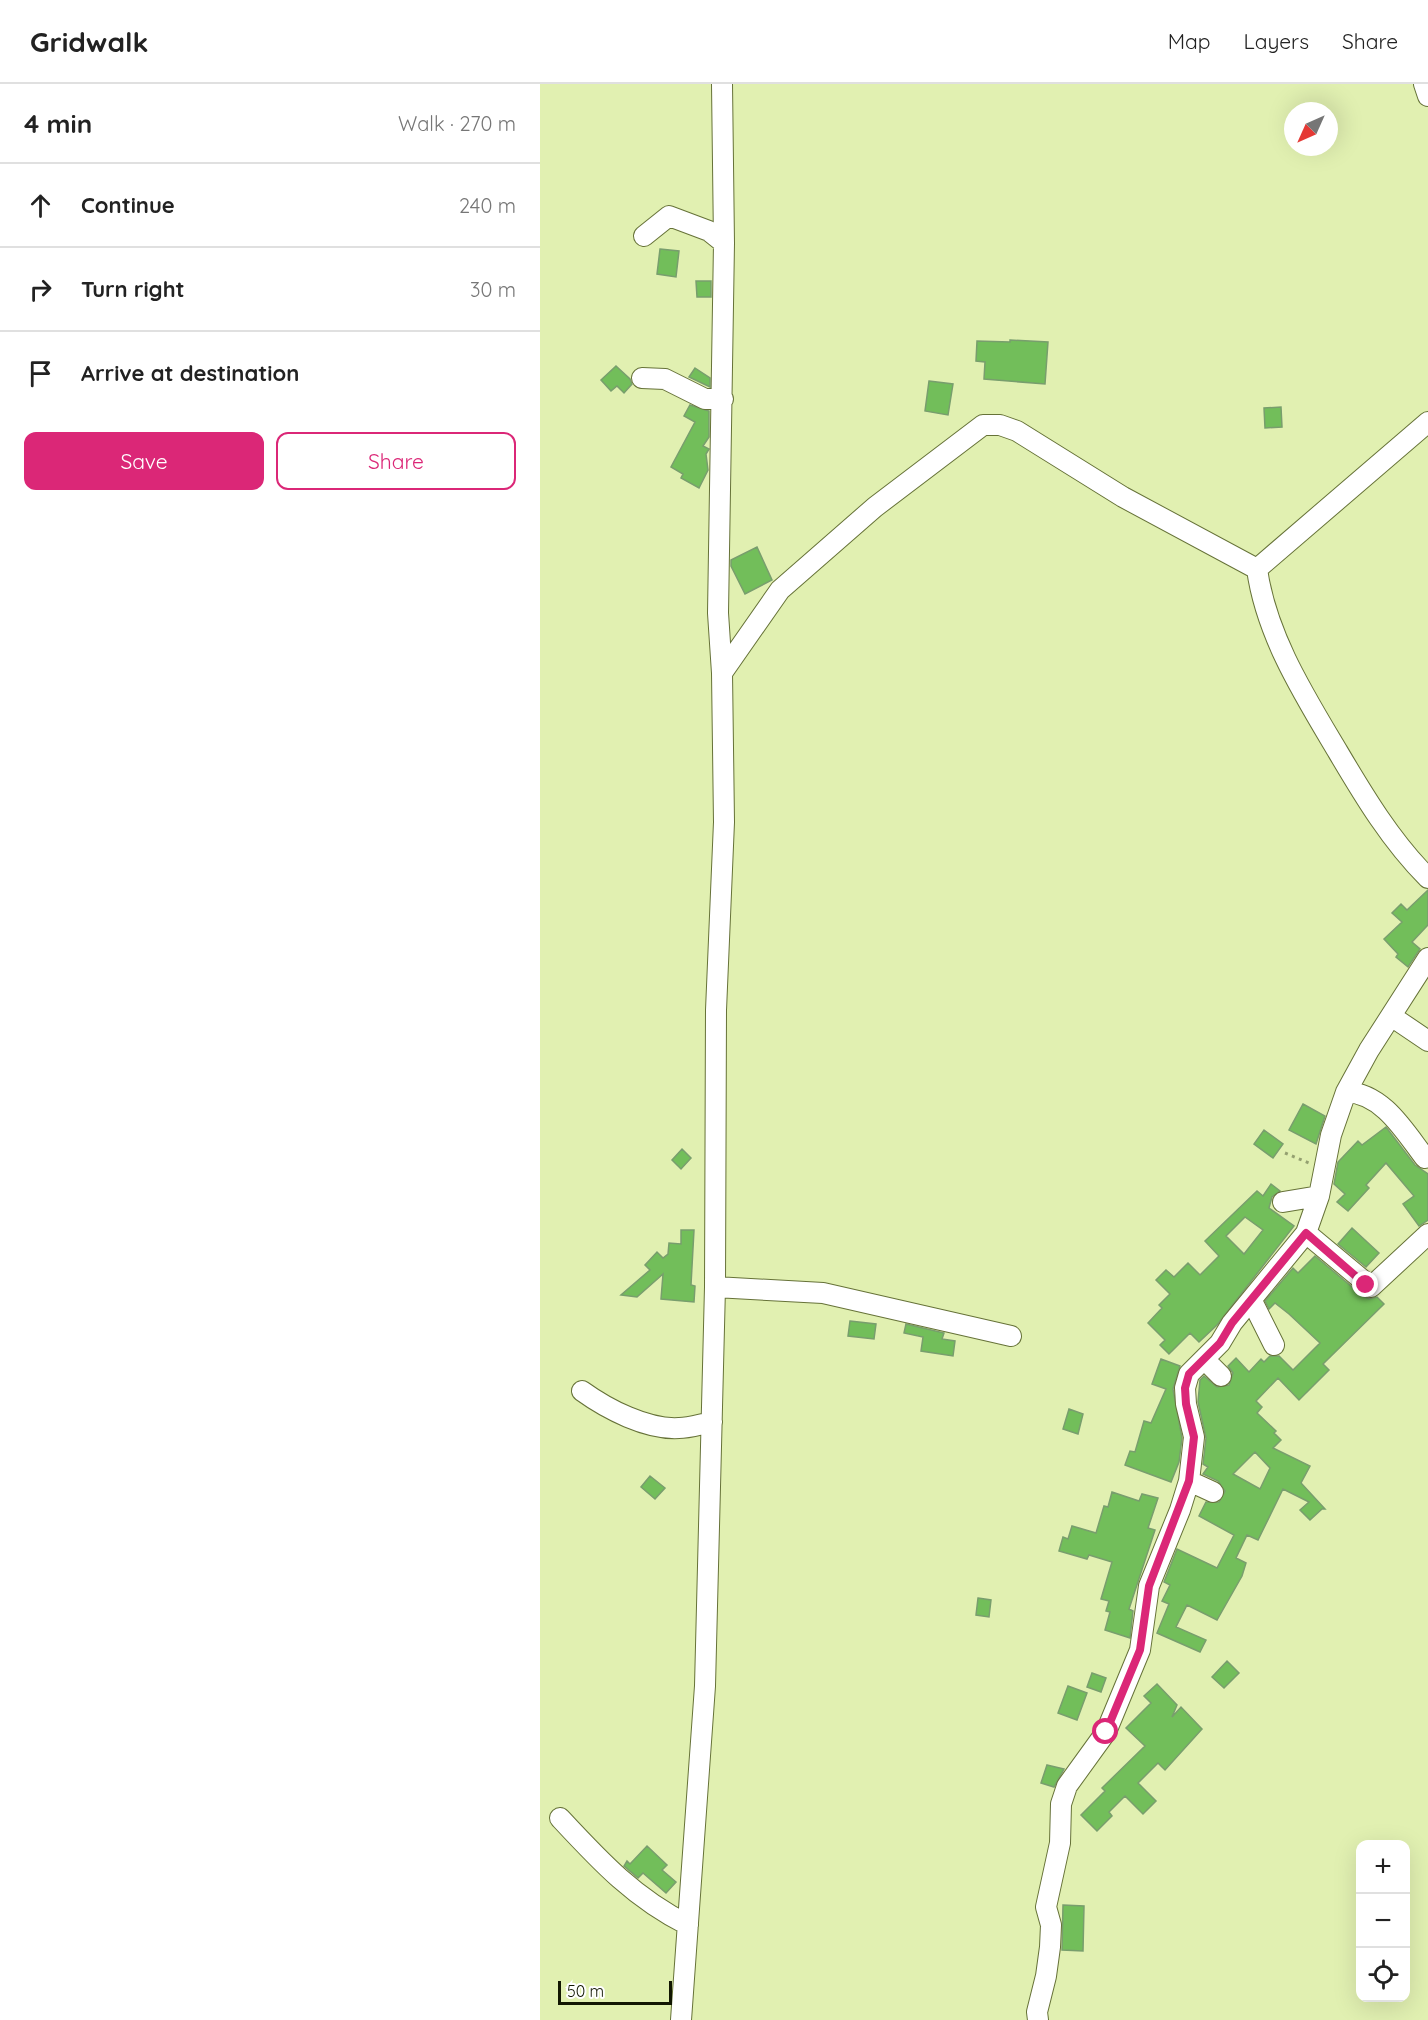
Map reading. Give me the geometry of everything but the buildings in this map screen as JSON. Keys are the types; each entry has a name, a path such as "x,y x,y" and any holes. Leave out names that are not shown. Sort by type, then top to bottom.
{"street":[{"path":"681,2020 705,1686 715,1287 716,1010 724,822 722,672 718,614 723,399 722,84"},
{"path":"1424,84 1428,96"},
{"path":"644,236 669,216 709,231 724,243"},
{"path":"642,378 664,379 705,399 723,399"},
{"path":"1257,569 1380,466 1428,422"},
{"path":"722,672 780,590 875,507 983,425 1000,425 1017,431 1123,497 1257,569"},
{"path":"1257,569 1260,596 1279,646 1324,729 1371,808 1428,878"},
{"path":"1038,2020 1036,2012 1046,1976 1050,1947 1050,1925 1046,1907 1060,1843 1061,1804 1067,1786 1106,1732 1140,1650 1149,1586 1189,1481 1194,1437 1189,1421 1185,1388 1189,1374 1220,1343 1232,1323 1306,1233 1319,1196 1331,1135 1346,1092 1428,958"},
{"path":"1391,1016 1428,1041"},
{"path":"1346,1092 1360,1092 1373,1099 1395,1119 1425,1158"},
{"path":"1283,1202 1319,1196"},
{"path":"1306,1233 1371,1287 1428,1234"},
{"path":"715,1287 823,1293 1011,1336"},
{"path":"1251,1300 1274,1345"},
{"path":"1204,1359 1221,1376"},
{"path":"582,1391 599,1404 649,1424 678,1429 712,1422"},
{"path":"1189,1481 1213,1492"},
{"path":"560,1818 618,1880 664,1913 688,1925"}],"path":[{"path":"1285,1152 1300,1161 1325,1162"}],"route":[{"path":"1106,1732 1140,1650 1149,1586 1180,1510 1189,1481 1194,1437 1186,1404 1185,1388 1189,1374 1220,1343 1232,1323 1306,1233 1366,1285"}]}
